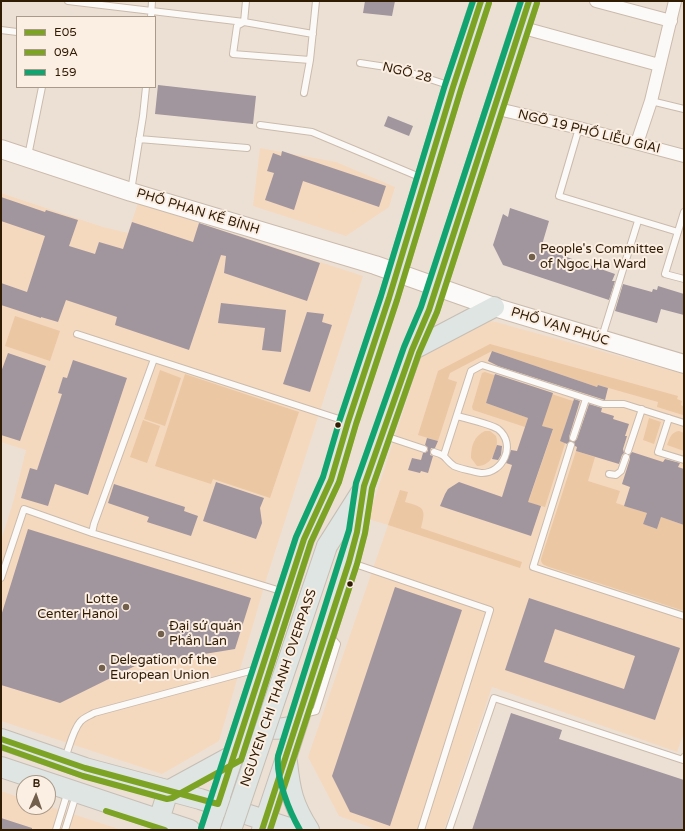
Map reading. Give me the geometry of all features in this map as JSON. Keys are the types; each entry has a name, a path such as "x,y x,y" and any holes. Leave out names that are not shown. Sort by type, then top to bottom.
{"main road":[{"path":"209,830 304,539 331,480 348,422 397,273 424,179 481,1"},
{"path":"264,825 349,562 357,532 364,486 412,350 429,310 529,1"},
{"path":"412,350 494,307"},
{"name":"NGUYEN CHI THANH OVERPASS","path":"327,546 331,480"},
{"name":"NGUYEN CHI THANH OVERPASS","path":"231,830 327,546 364,486"},
{"path":"248,711 254,721 265,728 276,729 298,721"},
{"path":"1,739 85,768 218,804 264,825 289,829"},
{"path":"161,825 168,791 234,755"},
{"path":"286,758 290,788 294,803 309,830"},
{"path":"1,767 73,791 161,825 190,830"}],"street":[{"path":"596,1 671,20"},
{"path":"637,143 651,101 675,1"},
{"path":"520,27 660,65"},
{"name":"NGÕ 19 PHỐ LIỄU GIAI","path":"494,108 579,128 684,156"},
{"name":"PHỐ PHAN KẾ BÍNH","path":"1,149 131,192 375,265 436,288"},
{"name":"PHỐ VẠN PHÚC","path":"436,288 601,340 684,364"}],"lane":[{"path":"68,1 151,14 244,22 312,34"},
{"path":"151,14 152,1"},
{"path":"244,22 246,1"},
{"path":"304,93 310,60 316,1"},
{"path":"244,22 237,26 233,54 310,60"},
{"path":"1,30 16,32"},
{"name":"NGÕ 28","path":"360,63 399,69 453,87"},
{"path":"28,158 42,88"},
{"path":"131,192 144,116 146,88"},
{"path":"651,101 684,109"},
{"path":"260,124 312,132 424,179"},
{"path":"579,128 559,196 678,232"},
{"path":"140,139 247,148"},
{"path":"684,212 665,274 684,279"},
{"path":"601,340 638,220"},
{"path":"77,334 348,422"},
{"path":"92,533 154,359"},
{"path":"444,455 471,371 482,366 603,404 624,404 684,423"},
{"path":"573,438 586,399"},
{"path":"609,474 616,475 621,471 642,409"},
{"path":"434,452 444,455 454,466 479,473 487,473 494,470 505,458 507,451 506,442 503,434 497,428 457,416"},
{"path":"669,418 658,452 684,460"},
{"path":"382,435 424,449"},
{"path":"571,445 533,567 684,616"},
{"path":"1,578 24,509 92,533 286,592"},
{"path":"349,562 490,610 421,830"},
{"path":"64,761 76,727 86,717 94,713 262,668"},
{"path":"449,830 494,698 683,760 684,757"},
{"path":"56,830 73,791"},
{"path":"65,830 73,791"}],"shaded area":[{"path":"260,148 336,162 395,187 389,207 346,236 253,206"},
{"path":"1,193 103,227 128,233 138,203 363,276 267,577 219,741 162,774 1,721 1,541 14,499 26,450 1,442"},
{"path":"15,316 60,331 50,361 5,346"},
{"path":"484,320 684,374 684,733 677,752 492,687 444,830 378,830 339,816 308,757 388,525 368,519 420,360 425,349"},
{"path":"490,344 678,396 677,399 682,401 681,405 684,407 683,415 657,407 658,402 598,385 597,387 492,351 450,373 448,379 457,382 438,441 418,435 438,371"},
{"path":"160,370 181,378 165,426 144,419"},
{"path":"485,372 576,402 571,408 564,429 569,431 545,507 538,505 537,508 522,503 524,499 529,500 553,430 542,426 495,377 486,403 528,418 525,427 473,410 472,407 482,373"},
{"path":"185,374 299,412 270,498 213,479 211,484 155,466"},
{"path":"649,418 661,422 654,444 643,440"},
{"path":"143,420 160,426 147,463 130,457"},
{"path":"485,431 490,431 496,436 497,446 490,460 477,466 471,458 472,449 478,436"},
{"path":"679,431 684,433 684,451 667,445 672,434"},
{"path":"576,451 595,457 588,481 620,491 616,503 647,513 643,524 657,529 661,517 684,525 684,611 549,567 542,563 541,559"},
{"path":"400,490 408,492 405,502 420,507 422,510 423,517 421,528 522,562 520,568 388,525"},
{"path":"1,791 16,796 16,815 56,815 56,809 122,830 1,830"}],"building":[{"path":"365,1 395,1 392,16 363,13"},
{"path":"158,85 256,96 253,124 155,114"},
{"path":"388,116 413,126 409,136 384,126"},
{"path":"282,151 386,186 379,207 303,181 294,210 265,200 274,173 267,171 273,153 281,156"},
{"path":"1,197 45,212 46,210 78,220 69,246 95,254 99,242 123,249 132,222 193,242 199,223 320,263 307,301 224,273 226,256 221,255 189,350 115,325 117,317 66,300 58,322 1,305 1,283 27,292 45,236 1,221"},
{"name":"People's Committee of Ngoc Ha Ward","path":"510,208 549,221 541,248 615,274 612,281 615,281 609,300 503,265 493,245 503,214 508,217"},
{"path":"623,284 652,292 653,289 657,290 658,286 684,294 684,315 661,309 657,323 615,311"},
{"path":"221,303 286,310 281,352 262,350 265,328 218,323"},
{"path":"307,312 324,314 322,322 332,325 310,392 283,384"},
{"path":"492,351 597,387 598,385 608,388 605,400 498,366 488,361"},
{"path":"8,353 46,366 20,441 1,435 1,372"},
{"path":"73,360 127,378 88,495 55,484 48,506 21,498 30,468 37,470 62,394 58,393 63,377 67,378"},
{"path":"495,374 553,393 542,426 553,429 528,502 541,506 531,536 440,506 448,489 459,482 502,497 512,465 506,463 511,450 517,451 528,418 486,403"},
{"path":"574,399 580,401 569,437 570,441 567,444 560,441"},
{"path":"589,404 602,408 601,412 614,416 613,419 629,424 625,436 627,436 623,449 624,453 619,464 576,451 577,447 575,446 574,442 577,439"},
{"path":"427,438 438,441 435,448 431,448 430,451 430,455 433,456 428,473 408,470 412,458 421,460 423,453 428,451 428,448 425,445"},
{"path":"497,445 502,446 501,455 498,460 492,459"},
{"path":"632,452 663,462 665,459 680,463 678,467 684,469 684,525 661,517 657,529 643,524 647,513 624,506 630,487 622,484"},
{"path":"216,482 264,498 260,508 262,523 256,539 203,521"},
{"path":"114,484 185,507 184,511 198,516 191,536 147,522 149,517 108,503"},
{"name":"Lotte Center Hanoi","path":"28,529 251,598 235,649 137,665 60,703 1,685 1,616"},
{"path":"395,587 462,610 390,826 350,812 332,776"},
{"path":"529,598 680,648 655,720 505,670","holes":["555,629 635,656 624,689 544,662"]},
{"path":"511,713 562,730 559,739 684,780 684,830 472,830"},
{"path":"1,818 32,828 32,830 1,830"}],"transit line":[{"name":"159","path":"201,828 296,537 323,477 340,419 381,296 445,85 473,1"},
{"name":"E05","path":"1,739 85,768 218,804 304,539 331,480 481,1"},
{"name":"159","path":"300,830 292,814 281,784 278,756 349,530 356,483 404,347 421,307 521,1"},
{"name":"E05","path":"262,830 349,562 357,532 364,486 412,350 429,310 529,1"},
{"name":"09A","path":"1,747 83,776 167,799 172,798 241,760 311,542 339,482 489,3"},
{"name":"09A","path":"270,830 357,564 365,533 372,488 419,353 437,312 537,3"},
{"name":"09A","path":"106,811 165,830"}],"place":[{"name":"People's Committee of Ngoc Ha Ward","path":"532,257"},
{"name":"Lotte Center Hanoi","path":"126,607"},
{"name":"Đại sứ quán Phần Lan","path":"161,634"},
{"name":"Delegation of the European Union","path":"102,668"}]}
